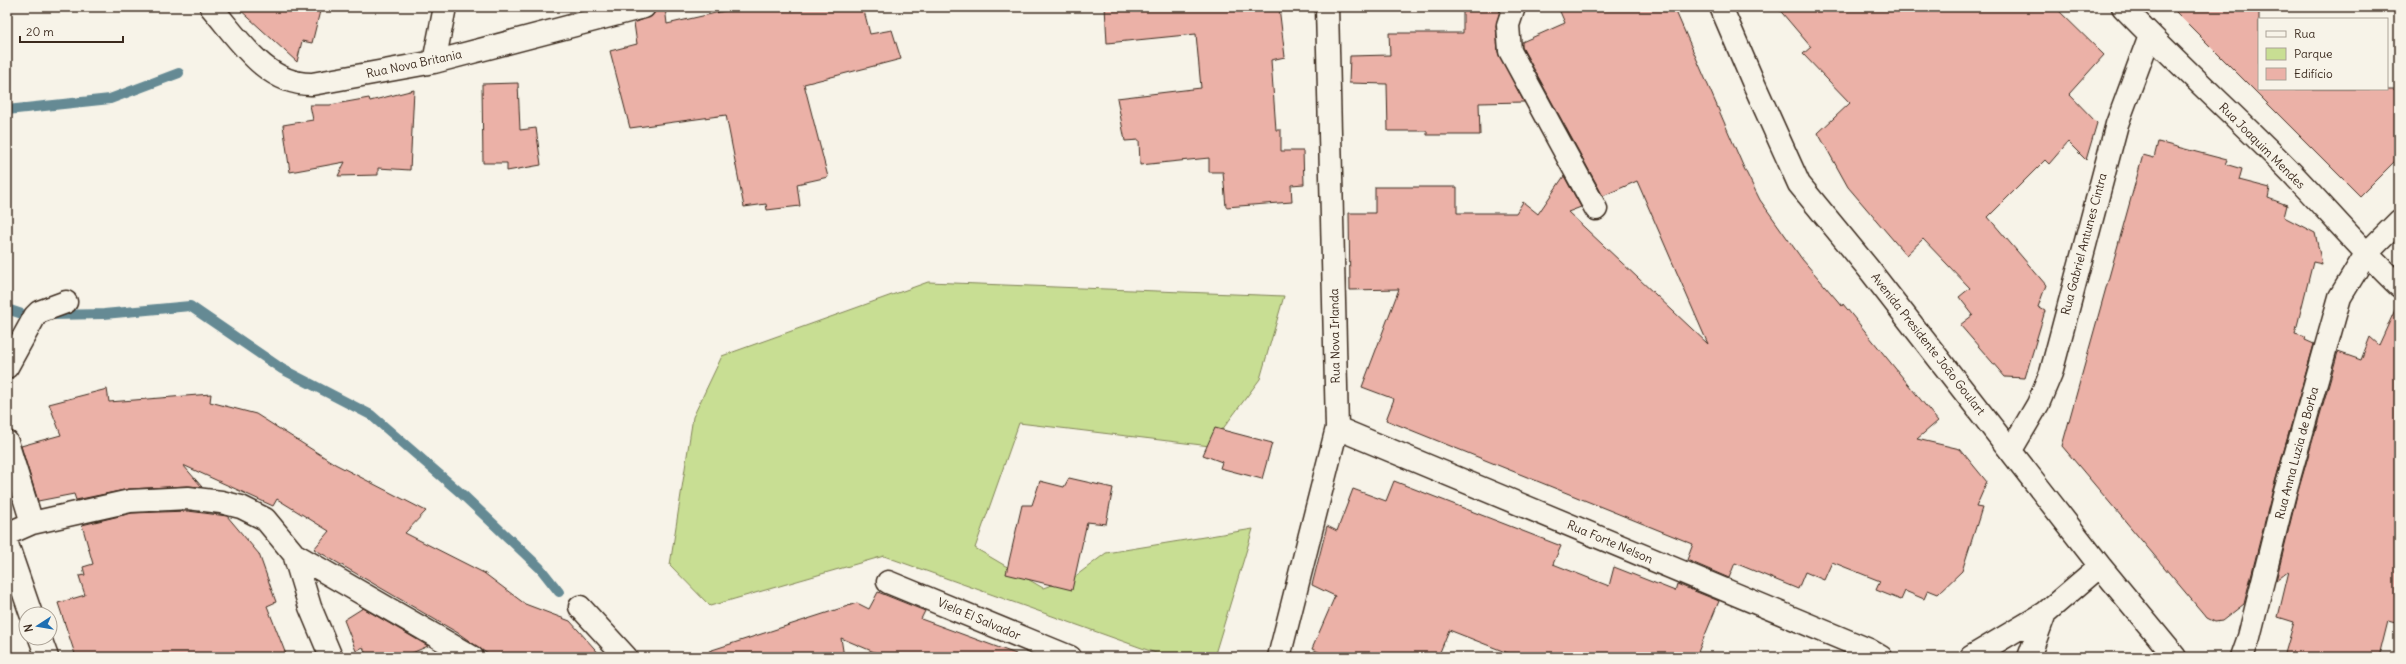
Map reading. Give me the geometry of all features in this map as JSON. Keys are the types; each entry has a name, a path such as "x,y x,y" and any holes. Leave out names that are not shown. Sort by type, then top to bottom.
{"street":[{"name":"Rua Nova Britania","path":"211,7 264,66 286,81 312,84 434,62 644,7"},
{"path":"434,62 446,7"},
{"name":"Rua Nova Irlanda","path":"1279,657 1337,428 1327,7"},
{"path":"1514,7 1508,25 1510,51 1596,209"},
{"name":"Avenida Presidente João Goulart","path":"1722,7 1799,184 2011,450 2100,566 2175,657"},
{"name":"Rua Joaquim Mendes","path":"2123,7 2286,168 2366,254 2399,286"},
{"name":"Rua Gabriel Antunes Cintra","path":"2011,450 2031,417 2051,373 2117,124 2150,35"},
{"name":"Rua Anna Luzia de Borba","path":"2242,657 2262,592 2285,492 2327,338 2340,297 2366,254 2399,221"},
{"path":"7,367 34,316 40,312 66,302"},
{"name":"Rua Forte Nelson","path":"1337,428 1869,650 1882,657"},
{"path":"7,442 32,523"},
{"path":"7,534 32,523 130,501 188,498 221,502 240,507 265,519 294,554 472,657"},
{"path":"7,544 28,606"},
{"path":"294,554 310,607 331,657"},
{"path":"1971,657 2045,613 2100,566"},
{"name":"Viela El Salvador","path":"888,582 1070,657"},
{"path":"580,607 626,657"},
{"path":"2029,657 2045,613"},
{"path":"43,646 47,657"}],"green space":[{"path":"928,282 1284,296 1260,379 1210,446 1019,423 975,548 1043,588 1073,578 1106,553 1253,529 1214,657 1167,657 884,556 710,606 670,565 693,417 722,356"}],"building":[{"path":"237,7 321,7 312,43 302,41 297,62"},
{"path":"656,7 665,7 667,24 742,7 863,7 870,34 892,30 901,59 804,84 828,177 797,184 800,206 767,210 766,204 744,207 726,115 630,128 610,51 637,44 634,23 652,16"},
{"path":"1105,7 1279,7 1285,57 1271,60 1276,130 1281,130 1281,151 1303,151 1304,184 1291,185 1292,202 1226,207 1223,172 1209,172 1209,158 1140,165 1139,140 1125,141 1117,98 1201,88 1196,34 1107,43"},
{"path":"1463,7 1501,7 1496,26 1498,52 1524,102 1479,103 1480,135 1427,135 1427,131 1388,131 1387,84 1349,83 1350,56 1390,55 1389,33 1463,33"},
{"path":"1558,7 1674,7 1744,168 1760,200 1802,259 1842,306 1843,304 1938,421 1917,439 1960,449 1987,482 1976,507 1982,508 1962,571 1938,594 1928,590 1924,599 1905,591 1901,600 1876,590 1880,581 1832,562 1824,580 1805,572 1798,589 1735,563 1729,578 1687,560 1693,544 1386,420 1394,399 1362,387 1399,289 1350,290 1349,213 1375,213 1375,187 1457,187 1457,213 1516,213 1523,202 1538,214 1564,176 1581,207 1568,212 1708,344 1637,181 1603,196 1522,47 1522,42 1565,23"},
{"path":"1777,7 2055,7 2104,55 2069,94 2097,123 2086,160 2068,142 2049,164 2045,160 1988,217 2046,285 2038,307 2045,311 2025,378 2005,377 1960,325 1973,315 1959,297 1970,288 1923,239 1906,255 1848,187 1818,133 1850,103 1803,54 1811,47"},
{"path":"2171,7 2259,7 2258,90 2399,89 2399,157 2360,196"},
{"path":"518,83 520,130 536,128 541,165 507,171 507,163 483,163 482,84"},
{"path":"414,90 410,170 378,168 378,175 338,176 345,162 290,172 283,125 313,120 310,105 330,105 369,98 370,101"},
{"path":"2158,142 2227,160 2225,164 2242,169 2239,180 2270,188 2268,198 2287,205 2284,217 2315,233 2322,264 2313,262 2295,334 2306,337 2305,340 2314,344 2273,489 2244,604 2222,621 2215,622 2207,618 2062,446 2143,155 2154,158"},
{"path":"2399,301 2399,624 2388,621 2379,657 2284,657 2294,622 2278,617 2289,571 2276,581 2297,495 2338,352 2361,360 2370,337 2379,345"},
{"path":"107,389 109,402 211,394 210,402 256,414 335,464 426,511 405,533 484,573 525,604 570,621 602,657 492,657 458,633 314,549 329,531 277,499 273,506 183,465 202,487 187,486 129,489 76,500 74,494 38,501 21,446 61,435 49,404"},
{"path":"1215,428 1272,443 1262,479 1220,468 1222,462 1203,455"},
{"path":"1069,478 1113,488 1106,524 1087,522 1072,590 1006,574 1022,505 1032,505 1040,481 1064,487"},
{"path":"1394,481 1561,546 1553,564 1609,586 1614,567 1675,591 1677,584 1719,601 1696,657 1518,657 1449,630 1438,657 1330,657 1312,649 1335,596 1312,585 1327,526 1337,531 1353,489 1386,501"},
{"path":"188,511 227,516 259,554 276,602 267,606 287,657 76,657 58,603 85,595 79,576 85,575 83,567 93,564 82,525 132,513"},
{"path":"878,592 925,611 921,619 1016,654 1015,657 886,657 841,638 844,657 710,657 709,651 857,603 869,609"},
{"path":"363,608 428,646 403,657 367,657 363,647 356,651 344,620"}],"waterway":[{"path":"7,110 110,99 179,73"},
{"path":"51,315 104,314 190,306 282,369 371,415 463,495 540,568 559,592"},
{"path":"7,309 25,315"}]}
